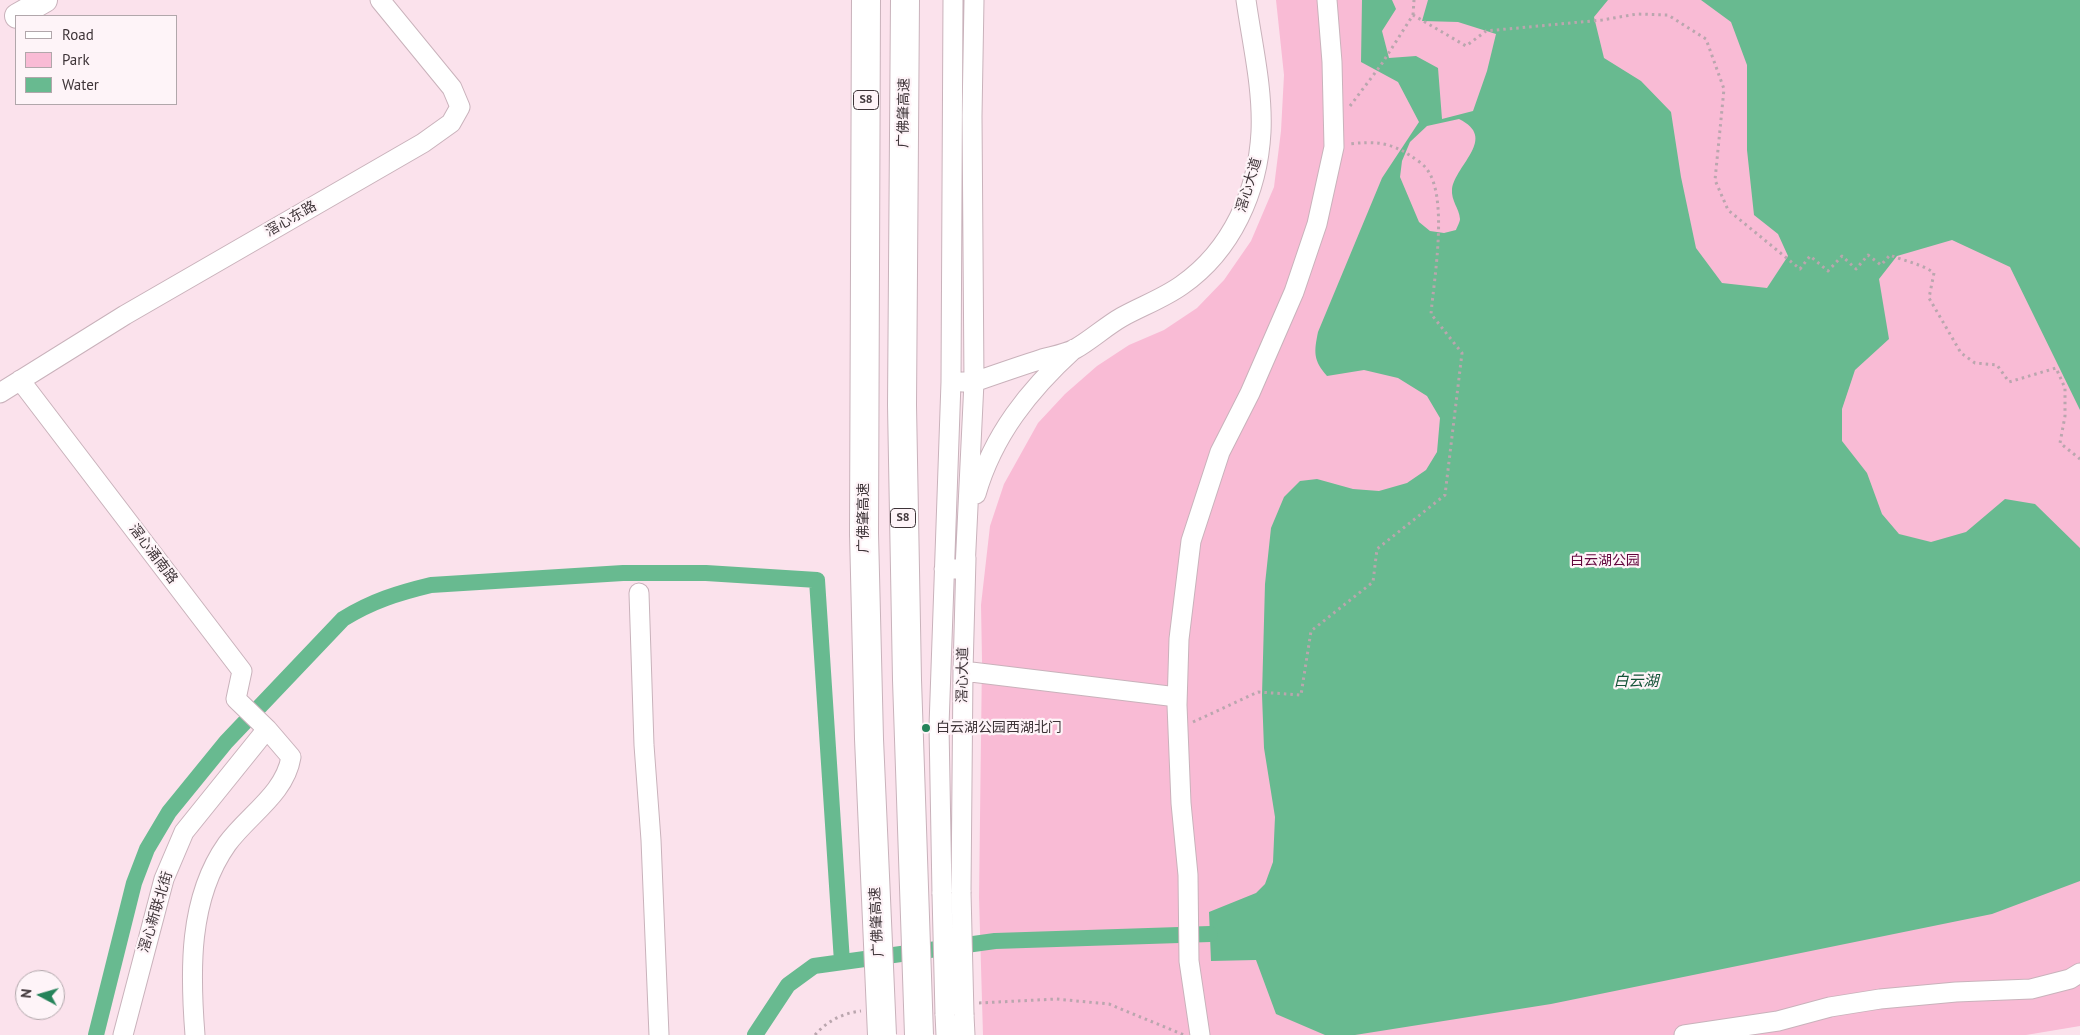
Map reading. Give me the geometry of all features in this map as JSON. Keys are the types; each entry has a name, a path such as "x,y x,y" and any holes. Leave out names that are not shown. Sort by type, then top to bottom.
{"highway":[{"name":"广佛肇高速","path":"866,0 864,533 869,739 882,1035"},
{"name":"广佛肇高速","path":"906,0 902,405 907,680 919,1035"}],"main road":[{"path":"18,15 45,0"},
{"path":"0,26 15,17"}],"street":[{"name":"滘心东路","path":"0,393 124,315 414,148 452,123 460,107 452,88 380,0"},
{"name":"滘心大道","path":"946,1035 939,726 951,382 952,0"},
{"path":"944,569 965,569 974,382 972,116 974,0"},
{"name":"滘心大道","path":"965,1035 970,1009 962,892 963,671 965,569 973,505 994,446 1006,426 1036,386 1074,349 1121,318 1166,296 1184,284 1203,268 1235,227 1254,181 1261,131 1257,73 1246,0"},
{"path":"1200,1035 1189,961 1188,875 1181,803 1177,697 1179,639 1191,541 1220,452 1250,393 1294,292 1317,224 1334,147 1332,62 1327,0"},
{"name":"滘心大道","path":"951,382 974,382 1074,349"},
{"name":"滘心涌南路","path":"20,380 242,670 236,700 267,728 291,757 289,770 279,787 227,844 210,874 199,903 193,952 195,1035"},
{"path":"638,593 659,1035"},
{"path":"963,671 1177,697"},
{"name":"滘心新联北街","path":"123,1035 164,879 184,832 267,728"},
{"path":"1684,1035 1778,1022 1830,1007 1880,999 1956,992 2031,989 2070,979 2080,973"}],"path":[{"path":"1334,126 1381,65 1413,15 1414,0"},
{"path":"1413,15 1466,46 1486,31 1602,20 1637,14 1668,15 1706,39 1724,89 1715,180 1728,210 1800,269 1810,256 1828,271 1842,256 1856,269 1868,255 1881,265 1890,255 1909,263 1926,267 1934,273 1929,298 1960,353 1975,363 1997,365 2009,382 2056,368 2065,388 2065,416 2060,443 2080,459"},
{"path":"1178,729 1258,692 1301,696 1311,631 1373,582 1377,549 1445,495 1462,354 1431,314 1439,227 1436,190 1426,168 1397,147 1380,143 1334,147"},
{"path":"970,1009 1056,999 1109,1004 1184,1035"},
{"path":"815,1035 824,1025 849,1012 868,1011"}],"green space":[{"name":"白云湖","path":"1276,0 2080,0 2080,1026 2026,1035 983,1035 979,897 981,605 990,526 1004,484 1038,423 1065,394 1097,366 1129,345 1164,330 1197,308 1224,280 1251,241 1274,187 1281,131 1284,75"}],"water":[{"name":"白云湖","path":"1362,0 1392,0 1396,9 1382,31 1389,58 1416,56 1438,68 1442,119 1473,111 1487,71 1496,34 1458,22 1422,21 1428,0 1608,0 1594,17 1604,58 1641,81 1671,112 1681,177 1696,248 1722,283 1767,288 1788,256 1778,234 1754,215 1747,150 1747,65 1731,22 1701,0 2080,0 2080,410 2010,267 1952,240 1897,256 1879,279 1889,339 1855,370 1842,409 1842,441 1867,473 1882,514 1899,534 1931,542 1966,532 2005,499 2035,504 2080,548 2080,881 1992,914 1551,1004 1355,1035 1325,1035 1276,1014 1256,960 1211,961 1209,912 1256,893 1265,884 1273,862 1275,817 1264,748 1262,695 1265,584 1271,528 1284,497 1300,481 1317,479 1353,489 1379,491 1407,483 1426,470 1437,452 1440,418 1427,396 1398,378 1364,370 1327,376 1319,365 1316,356 1318,332 1382,178 1419,122 1398,82 1361,62","holes":["1459,119 1470,126 1475,134 1475,143 1452,189 1460,219 1459,223 1456,230 1444,233 1430,231 1419,222 1400,177 1402,161 1410,142 1427,126"]}],"waterway":[{"path":"96,1035 134,883 147,849 169,812 226,742 343,619 364,607 386,598 431,585 623,573 706,573 817,580 842,962"},
{"path":"755,1035 788,985 814,966 995,941 1210,934"}],"place":[{"name":"白云湖公园西湖北门","path":"926,728"}],"park label":[{"name":"白云湖公园","path":"1605,561"}]}
